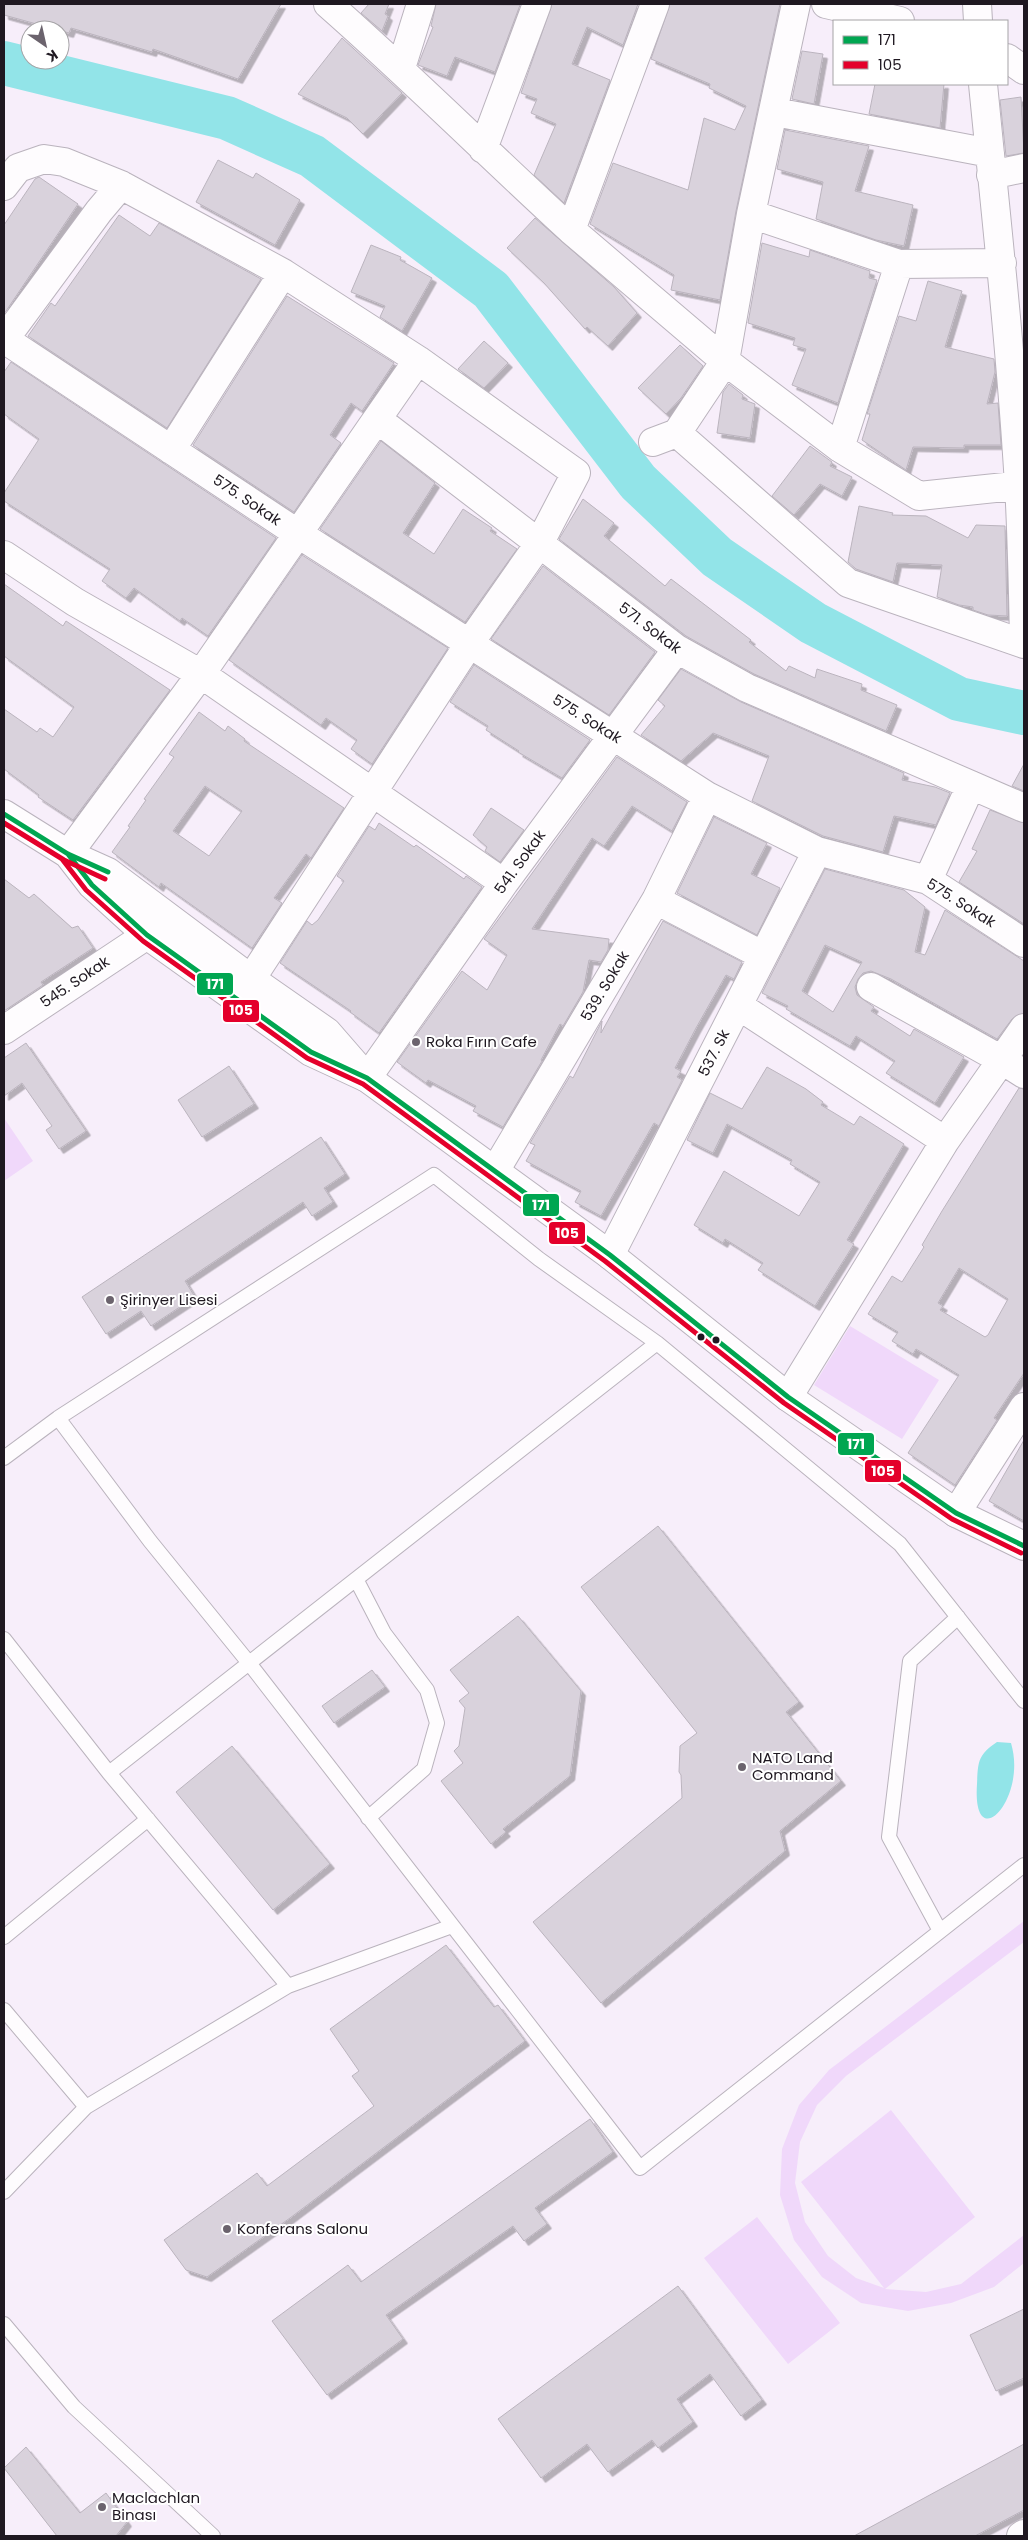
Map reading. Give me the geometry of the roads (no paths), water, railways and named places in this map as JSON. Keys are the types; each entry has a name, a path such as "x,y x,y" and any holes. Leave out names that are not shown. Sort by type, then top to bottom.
{"street":[{"path":"328,4 401,68 483,149 571,230 725,361 840,448 919,496 1022,485"},
{"path":"401,68 421,4"},
{"path":"483,149 537,4"},
{"path":"571,230 655,4"},
{"path":"796,4 775,112 751,214 725,361 665,438 848,583 1024,644"},
{"path":"826,4 896,20"},
{"path":"977,4 978,20"},
{"path":"1008,59 1024,70"},
{"path":"984,85 990,164 1002,263 1022,485 1024,640"},
{"path":"775,112 990,164 1024,168"},
{"path":"4,186 18,168 44,159 64,162 121,184 283,273 418,360 576,473 539,544 468,644 251,979"},
{"path":"4,339 98,210 121,184"},
{"path":"751,214 899,264 1002,263"},
{"path":"840,448 899,264"},
{"path":"171,450 283,273"},
{"name":"575. Sokak","path":"4,339 297,533 707,796 817,851 928,880 1024,943"},
{"path":"68,854 201,674 418,360"},
{"name":"571. Sokak","path":"377,419 678,650 747,688 1024,808"},
{"path":"4,555 75,602 201,674 372,794 504,883"},
{"name":"541. Sokak","path":"367,1078 504,883 678,650"},
{"path":"928,880 971,785"},
{"name":"539. Sokak","path":"495,1171 656,900 707,796"},
{"path":"4,814 68,854 108,872 251,979 327,1032 367,1078"},
{"name":"537. Sk","path":"610,1255 739,1006 762,955 817,851"},
{"path":"68,854 92,886 147,935 311,1052 367,1078 610,1255 788,1397 956,1513 1024,1546"},
{"path":"656,900 762,955"},
{"name":"545. Sokak","path":"4,1030 147,935 167,917"},
{"path":"870,987 1013,1067"},
{"path":"739,1006 944,1141"},
{"path":"788,1397 944,1141 1013,1067 1024,1028"},
{"path":"956,1513 1024,1407"}],"lane":[{"path":"4,1458 58,1418 90,1400 434,1175 539,1259 658,1343 900,1544 1024,1700"},
{"path":"108,1774 658,1343"},
{"path":"58,1418 155,1546 249,1663 640,2168 1024,1865"},
{"path":"356,1579 384,1633 427,1690 437,1723 424,1769 368,1818"},
{"path":"940,1931 889,1837 910,1661 958,1617"},
{"path":"4,1638 108,1774 288,1986"},
{"path":"4,1936 148,1820"},
{"path":"4,2192 86,2107 288,1986 452,1926"},
{"path":"4,2010 86,2107"},
{"path":"4,2324 74,2407 213,2536"}],"water":[{"path":"997,1742 1011,1743 1014,1764 1012,1784 1006,1800 999,1812 990,1818 983,1816 978,1806 978,1770 980,1759"}],"waterway":[{"path":"4,63 227,118 312,156 491,290 638,482 717,557 813,623 959,699 1024,713"}],"place":[{"name":"Roka Fırın Cafe","path":"416,1042"},
{"name":"Şirinyer Lisesi","path":"110,1300"},
{"name":"NATO Land Command","path":"742,1767"},
{"name":"Konferans Salonu","path":"227,2229"},
{"name":"Maclachlan Binası","path":"102,2507"}]}
